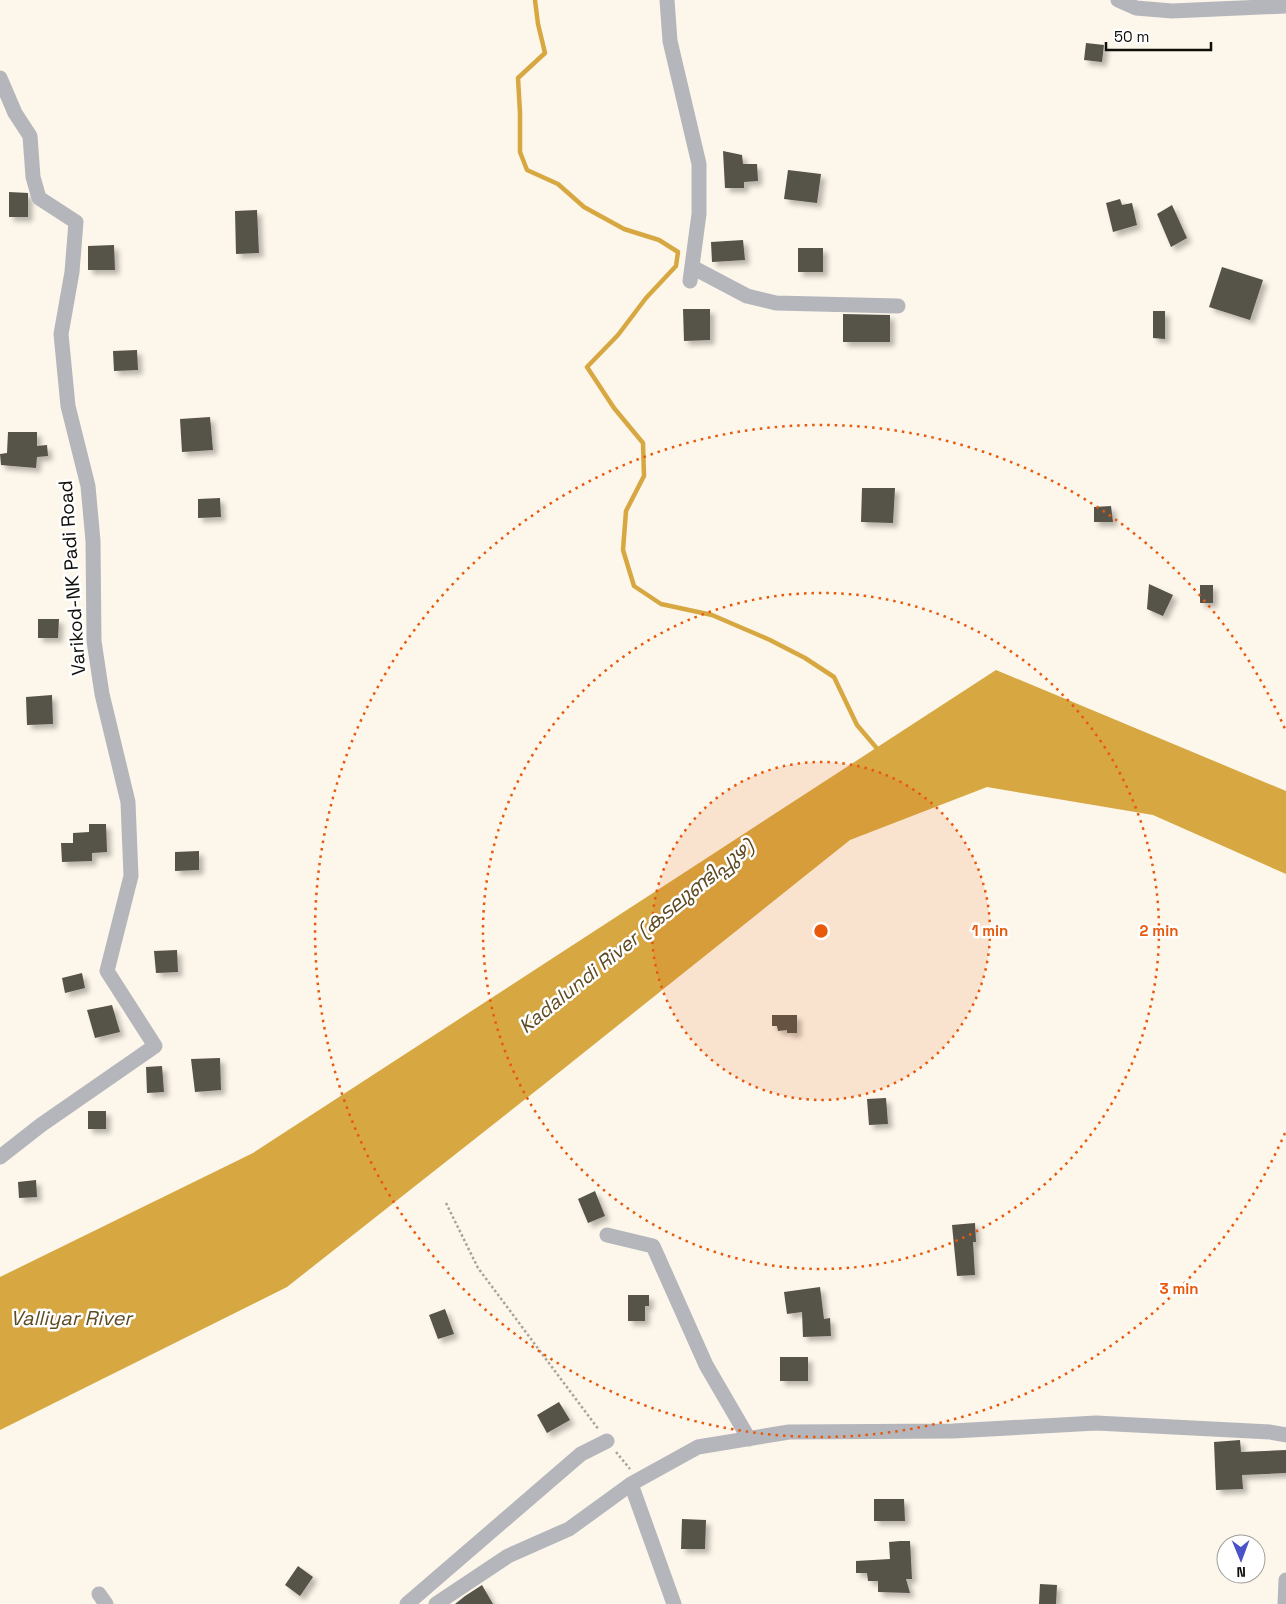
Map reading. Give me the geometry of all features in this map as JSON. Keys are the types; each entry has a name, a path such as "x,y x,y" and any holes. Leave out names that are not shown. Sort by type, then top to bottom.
{"street":[{"path":"668,0 670,41 699,164 699,214 691,274 747,296 776,303 898,306"},
{"path":"1118,0 1136,8 1172,11 1286,6"},
{"name":"Varikod-NK Padi Road","path":"0,78 15,113 30,136 33,177 39,198 76,222 72,272 61,334 68,406 88,486 93,541 94,641 100,685 128,802 129,821 131,876 107,971 155,1046 41,1125 0,1157"},
{"path":"607,1235 653,1246 706,1365 749,1439"},
{"path":"436,1604 508,1556 569,1529 635,1482 698,1447 789,1432 954,1431 1096,1423 1270,1432 1286,1435"},
{"path":"407,1604 581,1454 607,1441"},
{"path":"635,1482 674,1604"},
{"path":"1285,1604 1286,1580"}],"path":[{"path":"446,1203 478,1268 607,1441 635,1482"}],"water":[{"name":"Valliyar River","path":"996,670 1286,791 1286,874 1153,815 987,787 850,840 287,1287 0,1430 0,1277 253,1153"}],"building":[{"path":"1086,43 1104,45 1102,62 1084,60"},
{"path":"723,151 742,155 743,164 757,164 758,181 744,182 744,188 725,188"},
{"path":"788,170 821,174 817,203 784,199"},
{"path":"9,192 28,193 28,217 9,217"},
{"path":"1120,199 1122,205 1132,203 1137,225 1113,232 1106,203"},
{"path":"1172,205 1187,238 1171,247 1157,214"},
{"path":"257,210 259,253 236,254 235,211"},
{"path":"743,240 745,260 712,262 711,242"},
{"path":"114,245 115,270 88,270 88,246"},
{"path":"798,248 823,248 823,272 798,272"},
{"path":"1222,267 1263,280 1250,320 1209,307"},
{"path":"683,309 710,309 710,340 684,341"},
{"path":"1153,311 1165,311 1165,339 1153,338"},
{"path":"843,314 890,315 890,342 843,342"},
{"path":"137,350 138,370 114,371 113,351"},
{"path":"210,417 213,450 182,452 180,419"},
{"path":"8,432 37,432 37,446 47,445 48,456 37,457 36,468 1,465 0,454 7,453"},
{"path":"862,488 895,488 893,523 861,522"},
{"path":"220,498 221,517 198,518 198,499"},
{"path":"1111,506 1113,522 1094,522 1094,507"},
{"path":"1149,584 1173,595 1163,616 1147,609"},
{"path":"1200,585 1213,585 1213,603 1200,603"},
{"path":"38,619 59,619 58,638 38,638"},
{"path":"52,695 53,724 27,725 26,697"},
{"path":"89,824 106,824 107,852 92,853 92,861 62,862 61,843 73,843 73,833 89,832"},
{"path":"199,851 199,870 175,871 175,852"},
{"path":"177,950 178,972 156,973 154,951"},
{"path":"82,973 85,988 65,993 62,978"},
{"path":"112,1005 120,1032 95,1038 87,1010"},
{"path":"772,1015 797,1015 797,1033 787,1033 787,1030 778,1031 777,1026 772,1026"},
{"path":"220,1058 221,1090 195,1092 191,1059"},
{"path":"162,1066 164,1092 147,1093 146,1067"},
{"path":"886,1098 888,1124 869,1125 867,1099"},
{"path":"88,1111 106,1111 106,1129 88,1129"},
{"path":"36,1180 37,1197 19,1198 18,1182"},
{"path":"595,1191 605,1216 588,1223 578,1199"},
{"path":"975,1223 976,1242 973,1242 975,1275 957,1276 952,1225"},
{"path":"820,1287 824,1319 830,1318 831,1336 803,1337 802,1312 787,1314 784,1292"},
{"path":"628,1295 649,1295 649,1306 645,1306 645,1321 628,1321"},
{"path":"445,1309 454,1334 438,1339 429,1315"},
{"path":"780,1357 808,1357 808,1381 780,1381"},
{"path":"559,1402 570,1420 547,1433 537,1415"},
{"path":"1240,1440 1241,1452 1286,1450 1286,1473 1242,1475 1243,1489 1216,1490 1214,1442"},
{"path":"874,1499 904,1499 905,1521 874,1521"},
{"path":"682,1519 706,1520 705,1549 681,1549"},
{"path":"910,1541 912,1579 906,1579 910,1593 878,1592 878,1581 868,1581 867,1573 856,1573 856,1561 890,1559 889,1542"},
{"path":"298,1566 313,1577 300,1596 285,1585"},
{"path":"1040,1584 1057,1585 1056,1604 1039,1604"},
{"path":"482,1585 493,1604 455,1604 465,1596"}],"waterway":[{"path":"535,0 538,24 545,53 518,78 520,152 527,170 558,184 584,207 624,229 659,240 678,252 676,266 646,298 618,335 587,367 614,408 643,443 644,476 626,511 623,550 634,586 661,604 712,615 770,640 805,658 834,677 857,725 880,752"}],"water label":[{"name":"Kadalundi River (കടലുണ്ടിപ്പുഴ)","path":"636,936"}]}
